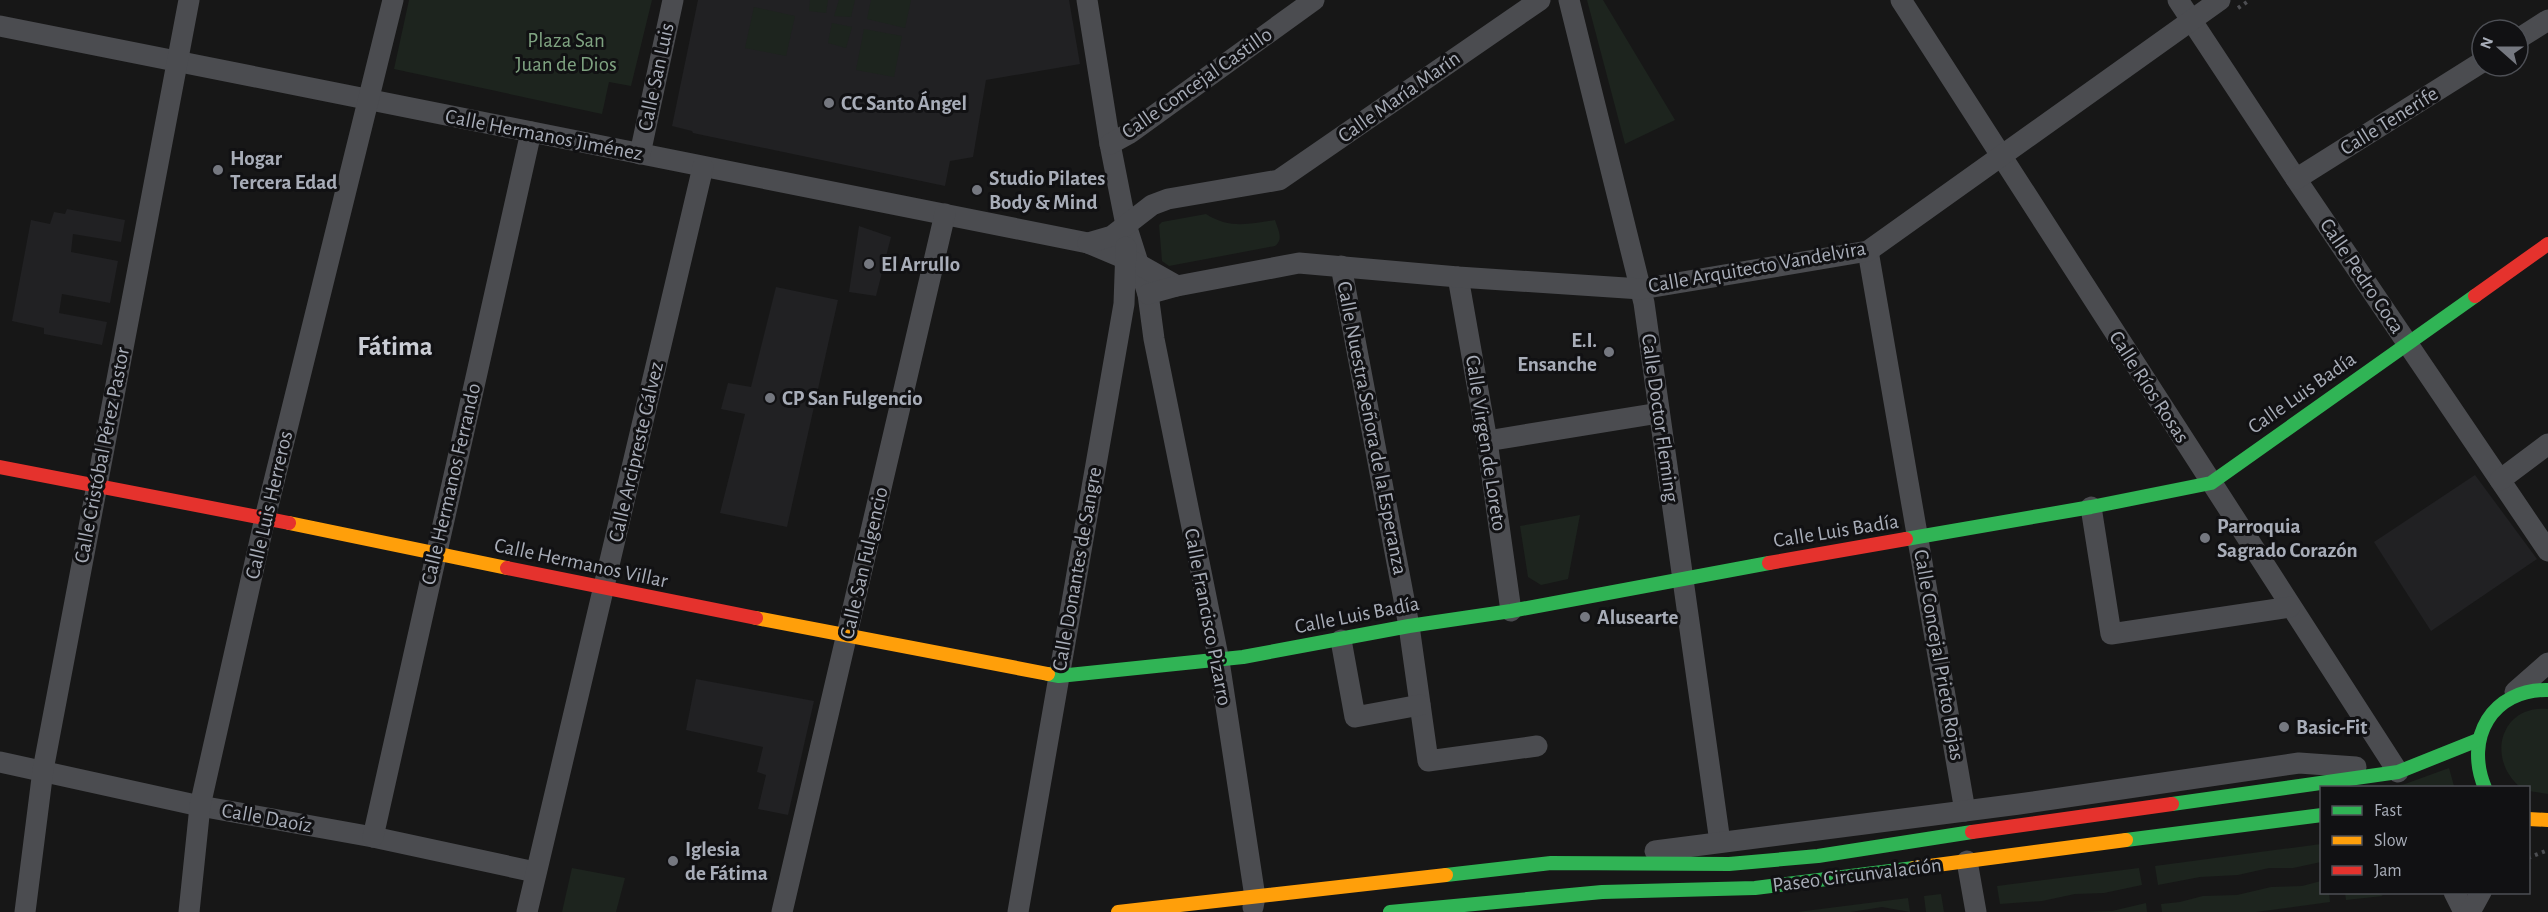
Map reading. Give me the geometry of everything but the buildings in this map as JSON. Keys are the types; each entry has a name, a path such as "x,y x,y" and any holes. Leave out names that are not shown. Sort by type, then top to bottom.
{"street":[{"name":"Calle Cristóbal Pérez Pastor","path":"25,912 43,770 189,0"},
{"name":"Calle Luis Herreros","path":"189,912 200,806 265,518 393,0"},
{"name":"Calle San Luis","path":"640,154 673,0"},
{"name":"Calle Francisco Pizarro","path":"1088,0 1110,144 1132,261 1148,294 1154,339 1218,661 1254,905"},
{"name":"Calle Concejal Castillo","path":"1110,144 1130,133 1314,0"},
{"name":"Calle María Marín","path":"1126,225 1152,205 1168,200 1279,180 1540,0"},
{"name":"Calle Doctor Fleming","path":"1569,0 1641,289 1720,842"},
{"name":"Calle Ríos Rosas","path":"1902,0 2000,156 2398,772"},
{"name":"Calle Pedro Coca","path":"2178,0 2296,179 2548,550"},
{"name":"Calle Arquitecto Vandelvira","path":"1177,286 1299,263 1458,277 1641,289 1868,250 2192,20 2225,7"},
{"path":"2530,31 2548,20"},
{"name":"Calle Hermanos Jiménez","path":"0,26 1088,243 1132,261 1177,286"},
{"name":"Calle Tenerife","path":"2296,179 2470,70"},
{"name":"Calle Hermanos Ferrando","path":"373,837 531,132"},
{"name":"Calle Arcipreste Gálvez","path":"527,912 703,167"},
{"name":"Calle San Fulgencio","path":"782,912 945,214"},
{"path":"1088,243 1112,237 1126,225"},
{"name":"Calle Luis Badía","path":"1059,676 1218,661 1919,538 2211,483 2548,244"},
{"name":"Calle Concejal Prieto Rojas","path":"1868,250 1965,811"},
{"name":"Calle Donantes de Sangre","path":"1018,912 1132,261"},
{"name":"Calle Nuestra Señora de la Esperanza","path":"1341,266 1409,626 1428,761 1537,746"},
{"name":"Calle Virgen de Loreto","path":"1458,277 1487,441 1511,610"},
{"path":"1148,294 1177,286"},
{"path":"1117,341 1136,335 1154,339"},
{"path":"1487,441 1659,413"},
{"path":"2500,480 2548,444"},
{"name":"Calle Hermanos Villar","path":"0,467 265,518 604,589 1059,676"},
{"path":"2091,507 2112,634 2290,607"},
{"path":"1341,640 1355,717 1420,705"},
{"path":"2484,786 2477,763 2478,740 2489,716 2548,663"},
{"path":"2505,700 2520,693 2548,690"},
{"name":"Paseo Circunvalación","path":"1551,863 1729,864 1818,856 2398,772 2478,740"},
{"name":"Calle Daoíz","path":"0,762 200,806 373,837 535,872"},
{"name":"Paseo Circunvalación","path":"1118,912 1254,905 1551,863 1583,861 1965,811 2299,763 2376,768 2398,772"},
{"name":"Paseo Circunvalación","path":"1390,912 1485,907 1602,892 1755,888 2320,815"},
{"path":"2530,819 2548,819"},
{"path":"1967,861 1976,912"},
{"path":"2455,894 2467,912"},
{"path":"2467,912 2469,894"},
{"path":"2467,912 2480,894"}],"path":[{"path":"2225,7 2250,0"},
{"path":"2530,858 2548,850"}],"shaded area":[{"name":"CC Santo Ángel","path":"698,0 1069,0 1080,64 986,80 973,157 950,161 945,186 693,133 672,126"},
{"path":"67,209 125,220 121,242 73,234 71,252 118,261 110,303 62,294 59,313 107,322 102,345 44,334 44,328 12,321 31,220 50,224 54,212 65,214"},
{"name":"El Arrullo","path":"859,226 891,237 876,296 849,292"},
{"name":"CP San Fulgencio","path":"776,287 838,300 787,527 720,513 745,414 721,409 728,383 751,387"},
{"path":"2475,475 2537,559 2431,631 2374,542"},
{"path":"696,679 814,701 788,815 758,809 766,775 757,772 763,747 686,730"}],"green space":[{"name":"Plaza San Juan de Dios","path":"409,0 652,0 631,86 609,82 602,114 394,69"},
{"path":"810,0 828,0 826,13 809,11"},
{"path":"839,0 855,0 851,17 834,16"},
{"path":"871,0 911,0 905,28 867,19"},
{"path":"1587,0 1603,0 1675,120 1625,144"},
{"path":"754,7 795,16 786,56 745,48"},
{"path":"832,23 852,27 846,48 828,43"},
{"path":"864,29 902,36 894,77 856,70"},
{"path":"1206,214 1231,224 1275,220 1280,234 1278,243 1275,246 1169,266 1162,261 1159,225 1162,222"},
{"path":"1580,515 1568,579 1541,585 1528,577 1520,526"},
{"path":"2548,709 2548,794 2530,791 2530,786 2519,786 2509,775 2503,761 2501,748 2510,724 2519,715 2532,710"},
{"path":"2449,768 2454,786 2394,786"},
{"path":"2320,844 2320,862 2293,868 2269,868 2238,875 2200,877 2158,885 2155,866"},
{"path":"572,868 625,878 616,912 562,912"},
{"path":"2139,868 2142,885 2104,893 2075,894 2042,901 2000,904 1997,886"},
{"path":"2320,881 2320,894 2329,894 2330,902 2256,912 2162,912 2161,904 2203,896 2237,895 2271,887 2302,886"},
{"path":"1941,894 1944,912 1926,912 1924,896"},
{"path":"2345,894 2380,894 2383,896 2346,900"},
{"path":"1908,898 1910,912 1882,907 1851,912 1797,912"},
{"path":"2146,903 2147,912 2081,912 2112,911"}],"traffic: fast":[{"path":"1906,539 2091,507 2211,483 2475,296"},
{"path":"1048,674 1059,676 1243,657 1409,626 1511,611 1769,563"},
{"path":"2484,786 2479,769 2478,751 2481,735 2488,720 2498,707 2512,698 2528,692 2548,690"},
{"path":"2172,804 2398,772 2478,740"},
{"path":"2126,840 2320,815"},
{"path":"1446,875 1551,863 1729,864 1818,856 1972,832"},
{"path":"1390,912 1602,892 1755,888 1914,868"}],"traffic: slow":[{"path":"289,523 507,568"},
{"path":"756,618 1048,674"},
{"path":"2530,819 2548,820"},
{"path":"1914,868 2126,840"},
{"path":"1118,912 1446,875"}],"traffic: jam":[{"path":"2475,296 2548,244"},
{"path":"0,467 289,523"},
{"path":"1769,563 1906,539"},
{"path":"507,568 756,618"},
{"path":"1972,832 2172,804"}],"place":[{"name":"CC Santo Ángel","path":"829,103"},
{"name":"Hogar Tercera Edad","path":"218,170"},
{"name":"Studio Pilates Body & Mind","path":"977,190"},
{"name":"El Arrullo","path":"869,264"},
{"name":"E.I. Ensanche","path":"1609,352"},
{"name":"CP San Fulgencio","path":"770,398"},
{"name":"Parroquia Sagrado Corazón","path":"2205,538"},
{"name":"Alusearte","path":"1585,617"},
{"name":"Basic-Fit","path":"2284,727"},
{"name":"Iglesia de Fátima","path":"673,861"}],"district":[{"name":"Fátima","path":"395,346"}]}
